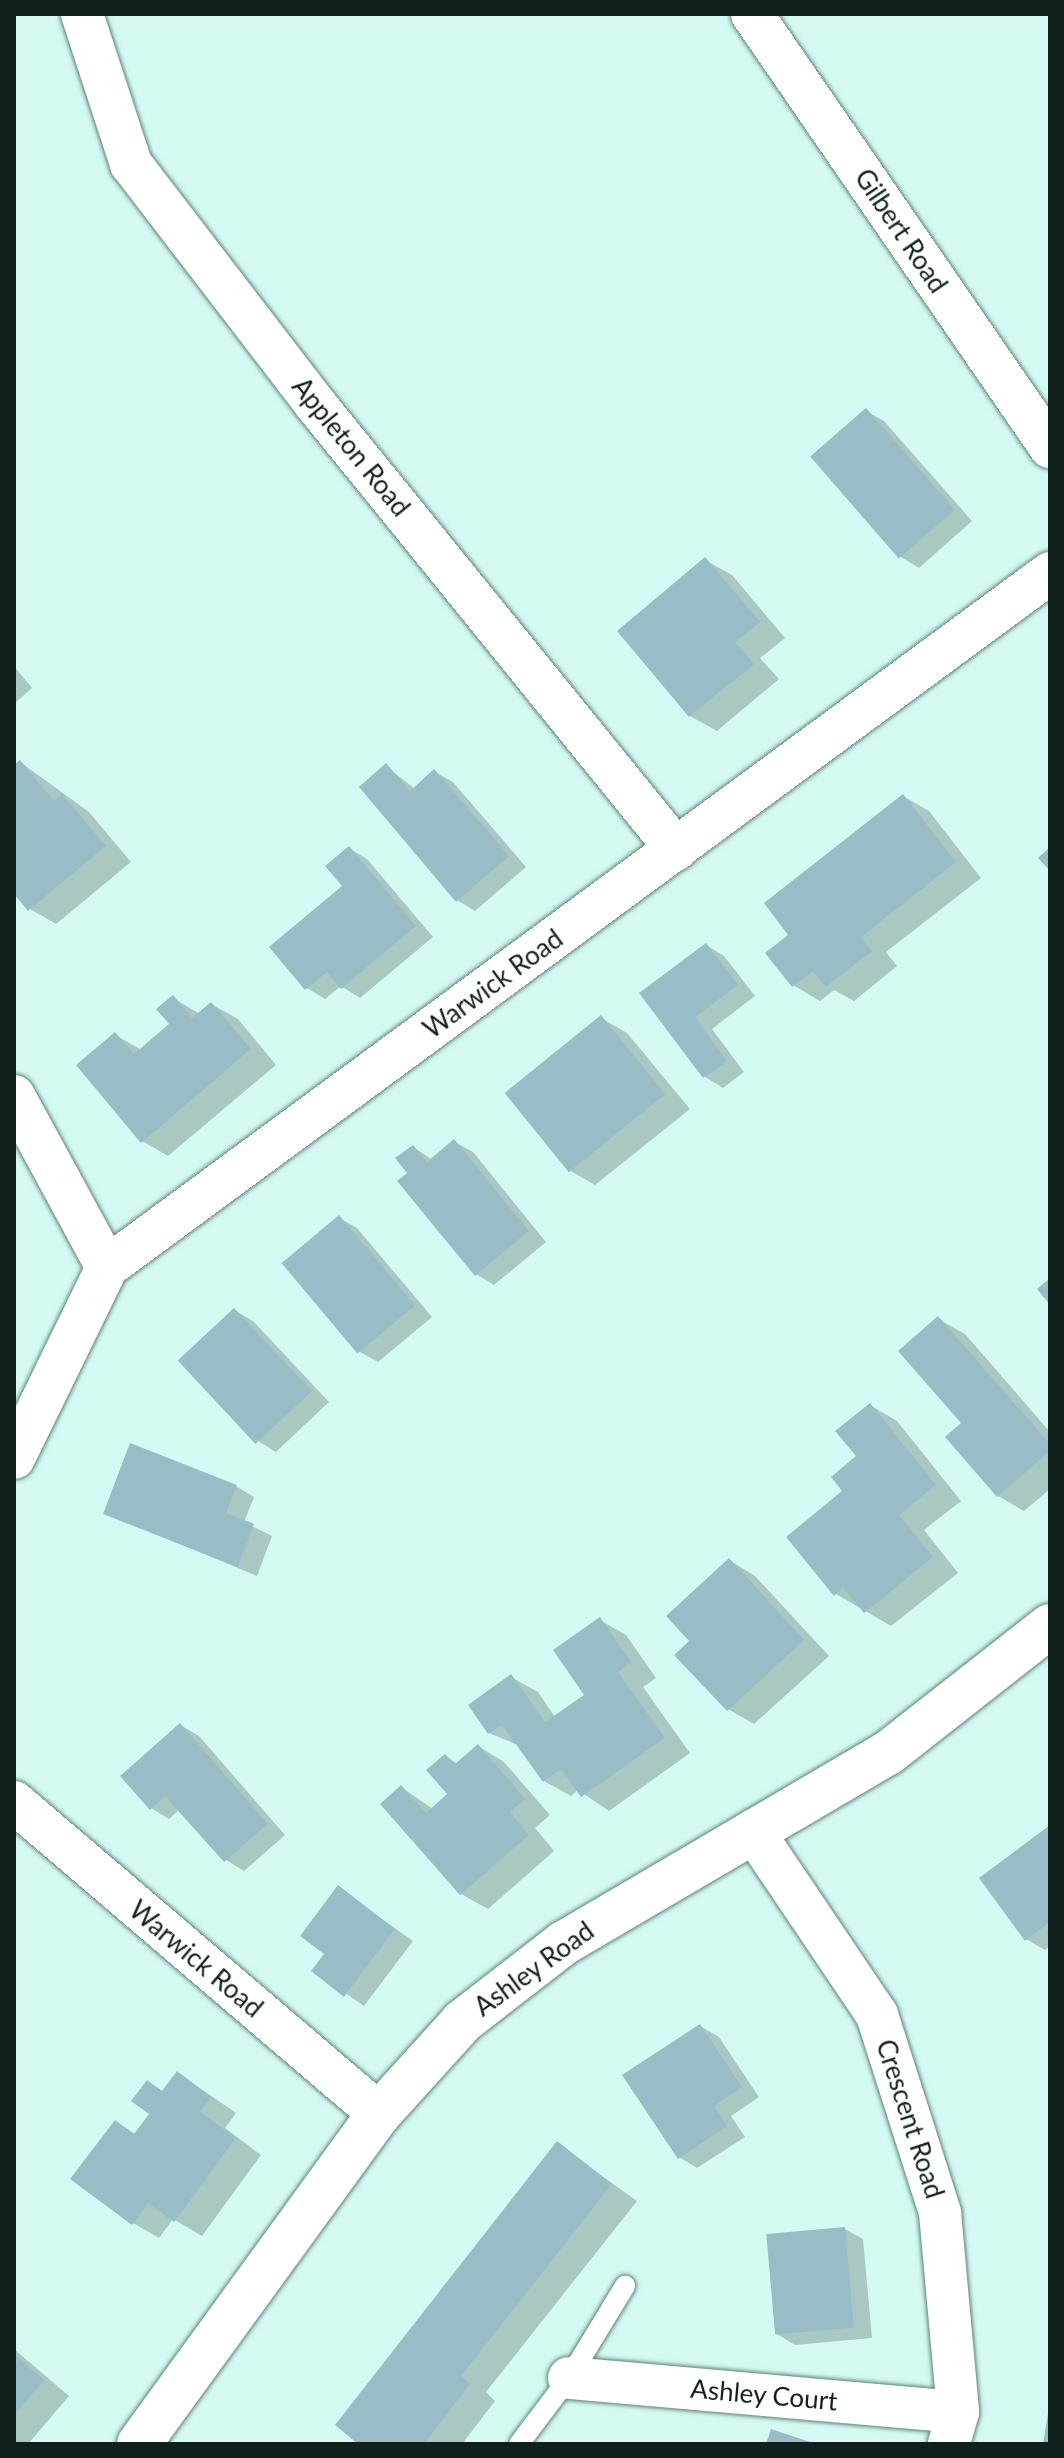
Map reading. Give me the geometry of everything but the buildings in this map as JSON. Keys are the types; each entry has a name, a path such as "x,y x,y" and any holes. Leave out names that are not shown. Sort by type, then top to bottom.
{"main road":[{"name":"Ashley Road","path":"139,2444 379,2114 462,2022 553,1952 888,1753 1050,1626"}],"street":[{"name":"Appleton Road","path":"82,14 131,164 316,405 676,849"},
{"name":"Gilbert Road","path":"752,14 1050,447"},
{"name":"Warwick Road","path":"14,1458 107,1267 1050,573"},
{"path":"14,1096 107,1267"},
{"name":"Warwick Road","path":"14,1802 379,2114"},
{"name":"Crescent Road","path":"753,1831 877,2015 940,2213 954,2428"},
{"name":"Ashley Court","path":"569,2378 954,2428"}],"lane":[{"path":"519,2444 569,2378 625,2286"}]}
